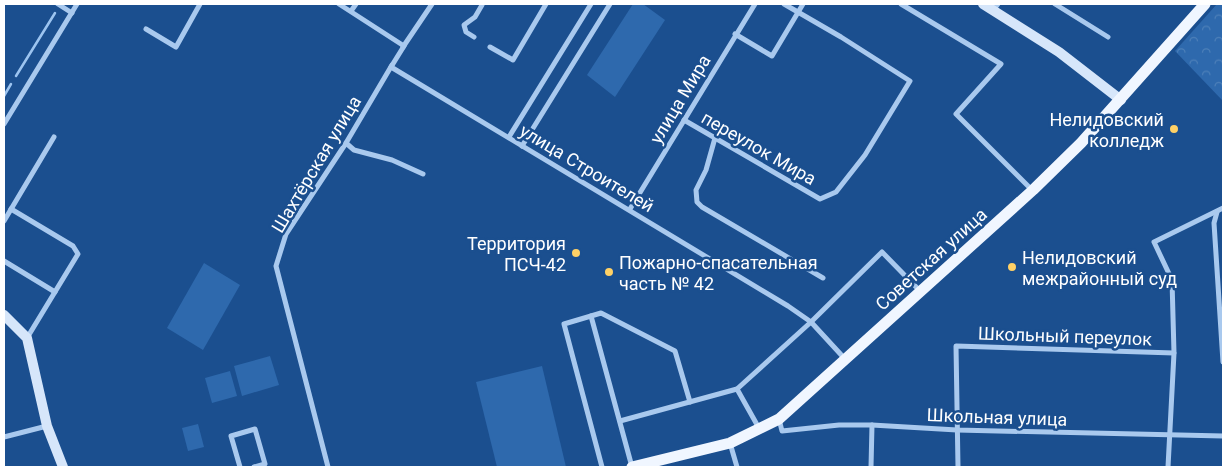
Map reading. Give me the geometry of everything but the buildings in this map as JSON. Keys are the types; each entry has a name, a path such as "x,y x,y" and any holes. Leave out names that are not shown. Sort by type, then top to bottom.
{"main road":[{"name":"Советская улица","path":"632,467 730,442 779,420 1033,190 1121,100 1205,4"}],"street":[{"path":"58,4 72,13"},
{"path":"4,124 77,4"},
{"path":"146,29 176,47 200,4"},
{"path":"339,4 404,46"},
{"path":"351,11 356,4"},
{"path":"391,67 432,4"},
{"path":"490,47 513,60 546,4"},
{"path":"509,137 591,4"},
{"path":"522,146 610,4"},
{"name":"улица Мира","path":"630,209 755,4"},
{"name":"переулок Мира","path":"684,120 820,199 836,192 865,155 910,81 841,37 784,4"},
{"path":"735,34 772,56 803,4"},
{"path":"901,4 1001,64 956,114 1033,190"},
{"path":"983,4 996,7 1059,52 1121,100"},
{"path":"1058,4 1108,37"},
{"path":"474,37 466,32 464,25 475,18 482,5"},
{"name":"улица Строителей","path":"391,67 630,209 788,306 811,322 846,360"},
{"name":"Шахтёрская улица","path":"328,467 276,266 286,234 346,143 391,67"},
{"path":"4,221 54,137"},
{"path":"715,138 706,170 696,190 697,202 702,207 824,278"},
{"path":"346,143 354,150 392,160 423,174"},
{"path":"1223,208 1217,212 1214,223 1223,362"},
{"path":"11,209 73,246 78,254 27,338"},
{"name":"Школьный переулок","path":"1168,467 1174,353 1172,280 1154,242 1217,212"},
{"path":"620,421 737,389 811,322 882,252 921,292"},
{"path":"4,262 55,292"},
{"path":"602,467 564,324 601,313 675,351 690,402"},
{"path":"4,315 27,338 47,426 64,467"},
{"path":"591,316 632,467"},
{"name":"Школьный переулок","path":"957,430 956,346 1174,353"},
{"path":"737,389 760,430"},
{"name":"Школьная улица","path":"779,420 782,431 839,425 957,430 1223,436"},
{"path":"4,437 47,426"},
{"path":"871,467 872,426"},
{"path":"240,467 231,436 255,429 265,464 254,467"},
{"path":"957,430 958,467"},
{"path":"730,442 736,467"}],"green space":[{"path":"633,4 643,4 665,20 615,97 587,75"},
{"path":"1217,4 1223,4 1223,101 1175,51"},
{"path":"204,263 240,285 203,350 167,328"},
{"path":"270,356 279,385 242,396 234,366"},
{"path":"542,366 566,467 497,467 476,382"},
{"path":"230,371 237,396 212,403 205,378"},
{"path":"198,424 204,447 188,451 182,428"}],"waterway":[{"path":"16,76 55,13"},
{"path":"4,96 11,84"}],"place":[{"name":"Нелидовский колледж","path":"1174,129"},
{"name":"Территория ПСЧ-42","path":"576,253"},
{"name":"Нелидовский межрайонный суд","path":"1012,267"},
{"name":"Пожарно-спасательная часть № 42","path":"609,272"}]}
